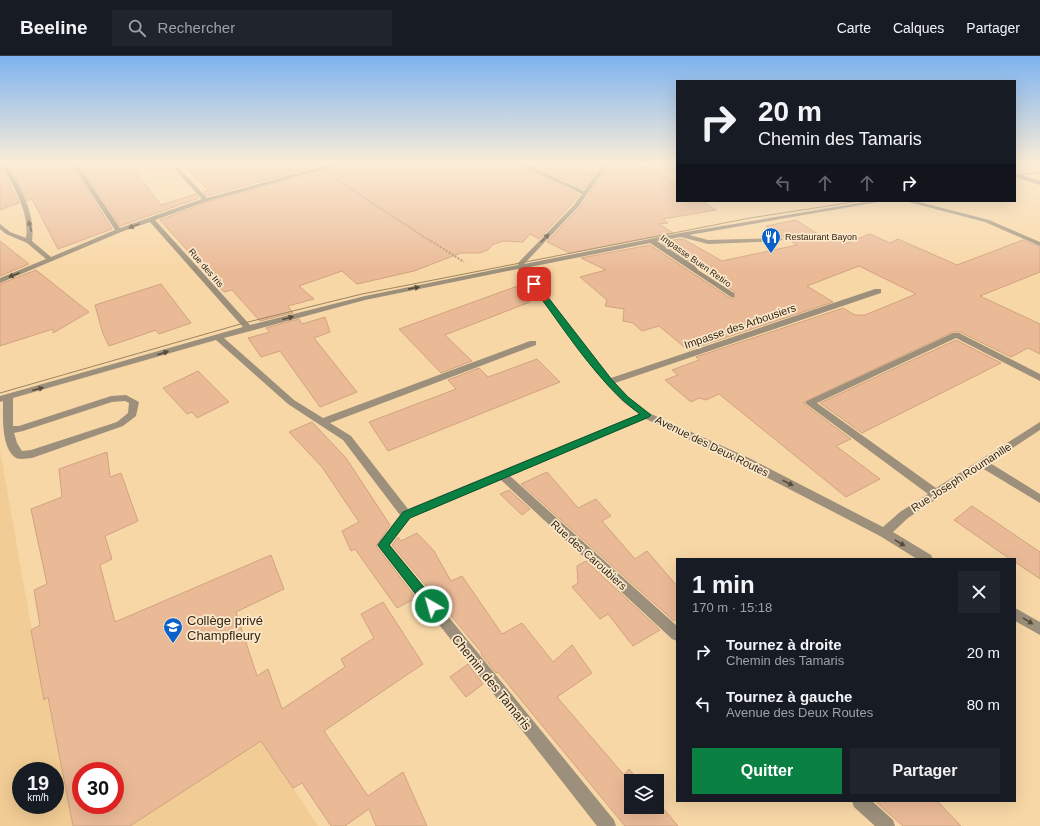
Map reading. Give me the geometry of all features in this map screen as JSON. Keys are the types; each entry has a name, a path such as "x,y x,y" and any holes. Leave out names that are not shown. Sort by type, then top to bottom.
{"street":[{"path":"20,198 32,232 29,242"},
{"path":"97,198 119,232"},
{"path":"0,281 152,219 213,198"},
{"path":"521,268 521,263 582,198"},
{"path":"9,430 20,429 111,399 126,398 134,402 133,414 120,424 32,454 20,455 13,450 9,430 4,398 248,328 365,298 680,235 875,202"},
{"path":"912,202 987,221 1040,244"},
{"name":"Rue des Iris","path":"152,219 248,328"},
{"path":"0,226 8,232 29,242 51,260"},
{"path":"680,235 708,242 780,239"},
{"name":"Impasse Buen Retiro","path":"652,241 693,267 695,271 731,295"},
{"name":"Avenue des Deux Routes","path":"521,268 609,382 625,399 646,415 745,461 884,533 925,558"},
{"name":"Impasse des Arbousiers","path":"609,382 878,291"},
{"path":"936,494 810,403 956,335 1040,378"},
{"path":"218,336 291,402 348,438 406,515"},
{"path":"322,422 534,343"},
{"name":"Chemin des Tamaris","path":"608,826 383,545 406,515 646,415"},
{"name":"Rue Joseph Roumanille","path":"884,533 904,515 982,463 1037,431"},
{"path":"982,463 1040,499"},
{"name":"Rue des Caroubiers","path":"502,475 676,634"},
{"path":"1016,615 1040,629"},
{"path":"861,802 887,826"}],"path":[{"path":"369,198 485,275"}],"shaded area":[{"name":"Collège privé Champfleury","path":"0,450 44,699 48,697 233,697 318,826 0,826"}],"building":[{"path":"0,198 17,198 19,203 0,210"},
{"path":"26,198 93,198 112,229 58,249 32,199 27,201"},
{"path":"102,198 156,198 161,205 183,198 199,198 120,226"},
{"path":"222,198 577,198 539,239 530,234 523,242 503,241 492,245 488,250 480,253 461,253 414,271 357,284 342,271 299,286 314,299 288,306 293,313 260,321 232,290 224,292 202,270 204,269 160,220"},
{"path":"586,198 676,198 676,202 704,202 716,210 663,219 668,223 659,224 673,233 570,253 547,242 579,208"},
{"path":"796,220 830,242 838,239 847,243 870,234 890,243 898,239 957,265 1023,240 1040,247 1040,272 980,296 1040,324 1040,354 1028,348 1011,357 960,332 953,332 804,402 804,404 851,439 836,446 880,479 846,497 719,394 706,400 699,398 691,402 665,380 678,375 672,370 699,360 696,357 843,308 855,315 865,315 916,294 859,266 807,286 833,302 688,350 659,326 642,331 633,323 623,321 624,309 605,306 607,300 580,277 606,270 581,258 650,245 730,298 734,298 735,292 661,242 681,239 685,240 722,261 797,245 766,226"},
{"path":"0,241 29,264 0,276"},
{"path":"36,270 89,312 53,333 53,329 0,346 0,284"},
{"path":"161,284 191,323 159,334 156,330 109,346 103,334 95,305"},
{"path":"523,284 530,302 445,335 472,361 441,373 399,329"},
{"path":"325,317 330,332 314,338 357,392 320,407 280,351 261,357 248,338 270,332 266,328 299,319 302,324"},
{"path":"956,340 1001,363 862,433 820,403"},
{"path":"537,359 560,382 388,451 369,422 456,389 448,380 479,368 488,377"},
{"path":"198,371 229,402 197,418 192,412 187,414 163,388"},
{"path":"312,422 346,458 390,525 376,546 416,598 397,608 355,549 351,551 342,531 359,522 322,467 289,432"},
{"path":"107,452 110,477 121,473 138,521 105,536 112,559 100,565 115,622 271,555 284,589 236,612 257,676 268,669 282,709 345,667 341,659 374,638 361,614 383,602 423,664 324,731 368,796 403,772 427,826 376,826 369,809 345,826 331,826 302,783 293,788 261,741 130,826 73,826 64,780 64,762 61,762 48,697 44,700 31,630 40,625 34,590 47,584 31,509 62,497 59,469"},
{"path":"547,472 578,508 596,499 611,516 602,521 635,559 647,551 676,585 676,620 674,621 521,484"},
{"path":"509,490 530,509 522,515 500,494"},
{"path":"972,506 1040,552 1040,579 1016,563 1016,558 1009,558 954,520"},
{"path":"417,533 434,551 451,581 462,576 502,634 522,623 553,662 572,645 592,673 557,697 624,775 624,814 664,814 664,809 678,826 625,826 498,672 496,673 481,654 482,653 392,545 398,537 401,541"},
{"path":"586,561 660,630 633,646 608,614 600,619 572,587 578,583 577,566"},
{"path":"468,664 483,684 466,697 450,677"},
{"path":"629,769 633,774 625,774"},
{"path":"876,802 938,802 961,826 903,826"}],"tram line":[{"path":"0,393 244,323 362,294 750,218 854,202"}],"place":[{"name":"Restaurant Bayon","path":"771,254"},
{"name":"Collège privé Champfleury","path":"173,644"}],"route":[{"path":"432,606 383,545 406,515 646,415 625,399 609,382 534,284"}]}
